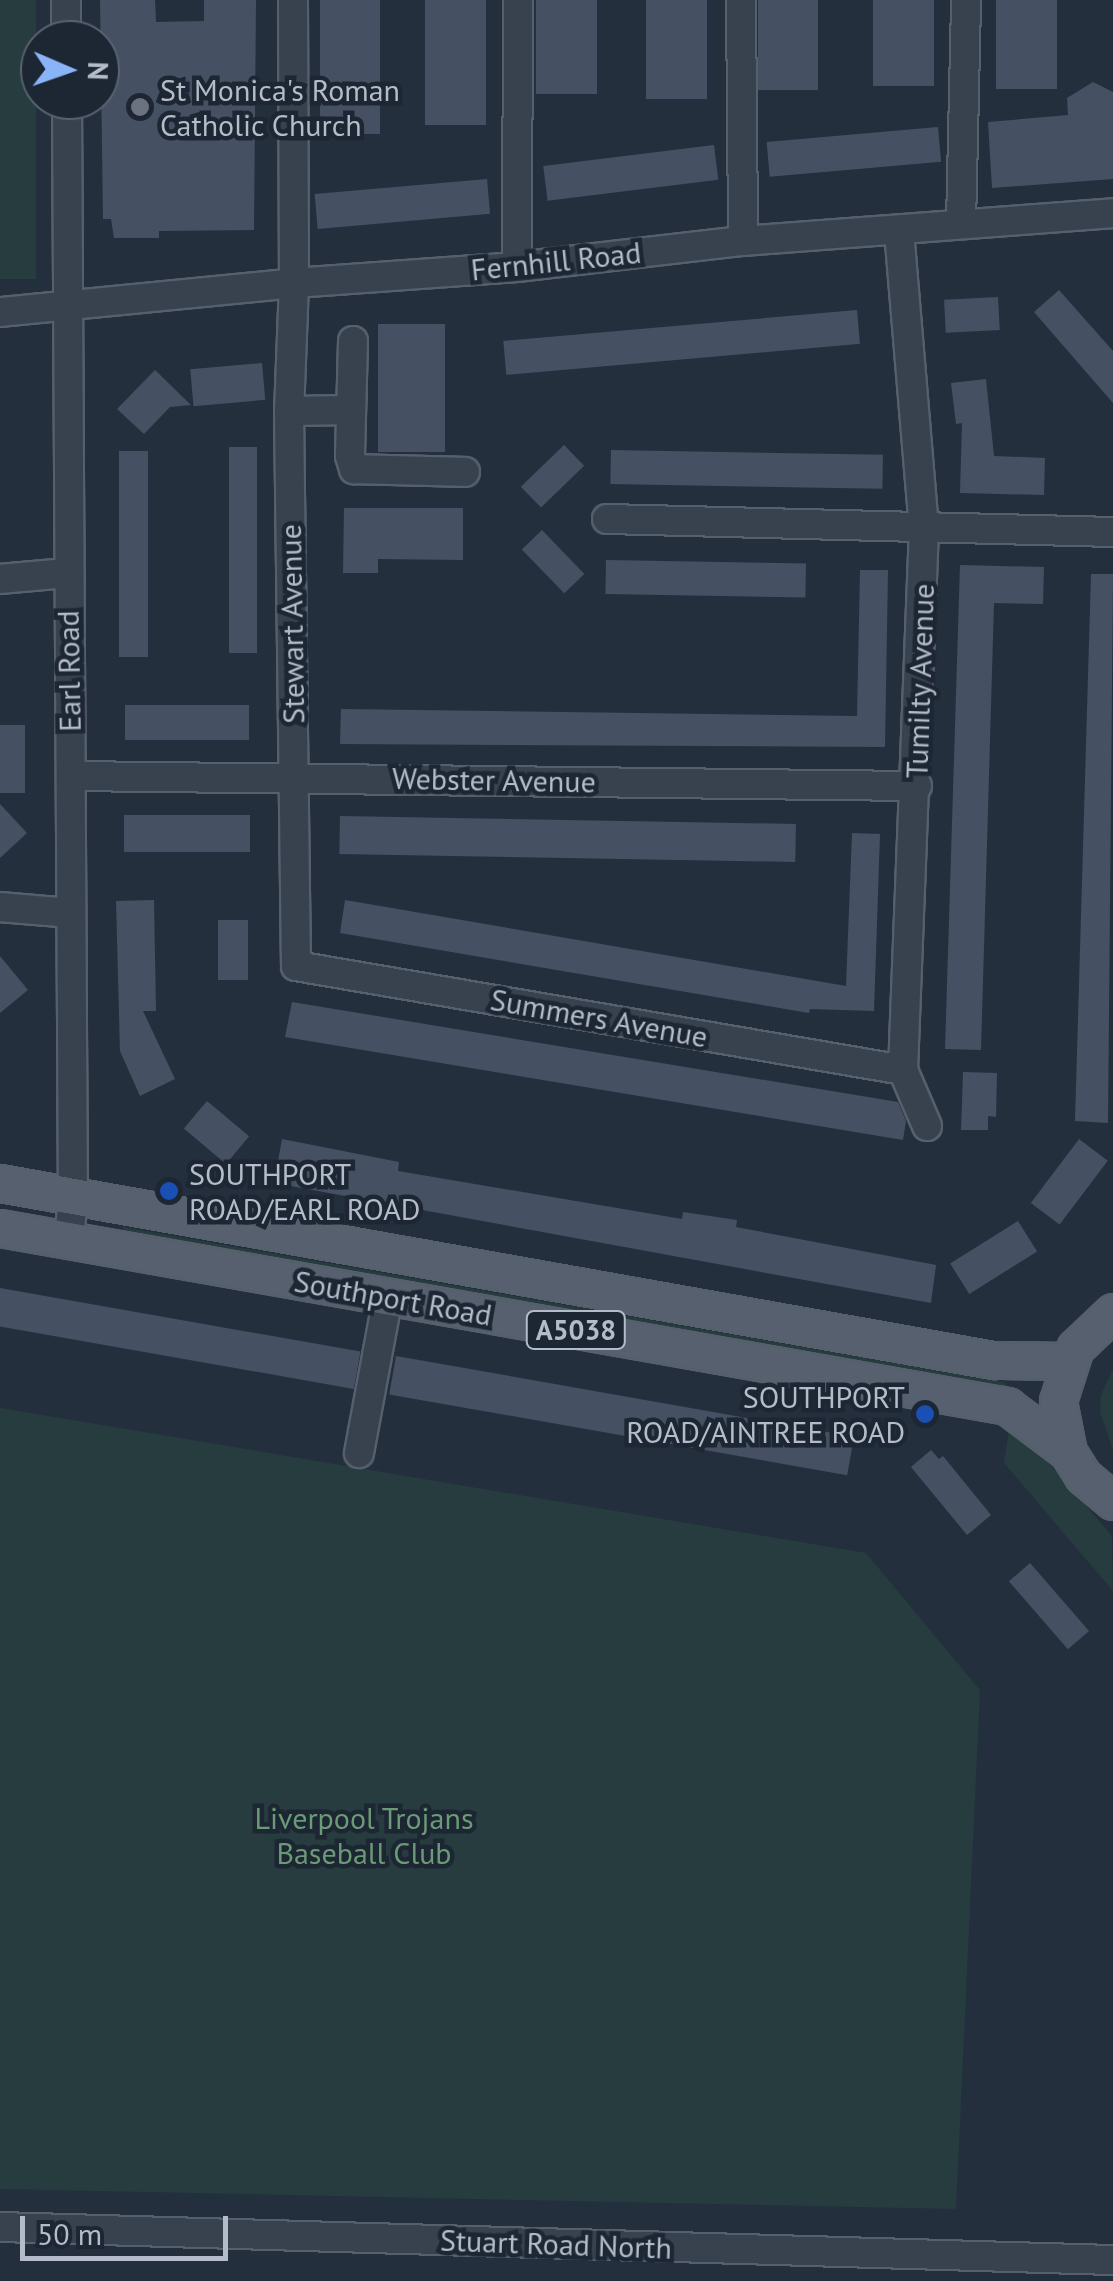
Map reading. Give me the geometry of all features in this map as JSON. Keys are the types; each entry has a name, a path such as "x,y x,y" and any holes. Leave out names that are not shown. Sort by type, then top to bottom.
{"main road":[{"name":"Southport Road","path":"0,1183 993,1360 1068,1361"},
{"name":"Southport Road","path":"0,1228 1007,1406 1068,1452"},
{"name":"A5038","path":"1113,1312 1089,1330 1068,1361 1058,1401 1068,1452 1083,1476 1113,1501"}],"street":[{"name":"Stewart Avenue","path":"292,0 294,283 289,411 296,966"},
{"path":"517,267 518,0"},
{"path":"741,0 742,242"},
{"path":"961,224 966,0"},
{"name":"Earl Road","path":"67,120 73,1196 69,1241"},
{"name":"Fernhill Road","path":"0,312 294,283 517,267 742,242 1113,213"},
{"name":"Tumilty Avenue","path":"899,231 924,528 903,1070 927,1126"},
{"path":"353,340 350,456 360,472 465,472"},
{"path":"289,411 352,410"},
{"path":"607,518 1113,532"},
{"path":"0,579 68,572"},
{"name":"Webster Avenue","path":"71,776 917,786"},
{"path":"0,907 70,913"},
{"name":"Summers Avenue","path":"296,966 903,1070"},
{"path":"359,1452 388,1297"},
{"name":"Stuart Road North","path":"0,2227 1113,2260"}],"green space":[{"path":"0,0 36,0 36,20 20,20 20,120 36,120 36,279 0,279"},
{"path":"123,1227 1006,1383 1004,1395 121,1239"},
{"path":"1113,1369 1113,1450 1100,1412 1101,1395"},
{"name":"Liverpool Trojans Baseball Club","path":"0,1408 866,1553 980,1690 956,2209 0,2189"},
{"path":"1009,1430 1034,1445 1112,1536 1113,1591 1004,1463"}],"building":[{"path":"100,0 155,0 156,22 204,21 204,0 256,0 254,230 159,231 159,238 114,238 111,219 103,219 102,120 120,120 120,20 100,20"},
{"path":"320,0 380,0 380,134 320,134"},
{"path":"425,0 486,0 486,125 425,125"},
{"path":"536,0 597,0 597,94 536,94"},
{"path":"646,0 707,0 707,99 646,99"},
{"path":"758,0 818,0 818,90 758,90"},
{"path":"873,0 934,0 934,86 873,86"},
{"path":"996,0 1057,0 1057,89 996,89"},
{"path":"1093,82 1113,92 1113,179 992,188 988,122 1068,115 1067,98"},
{"path":"938,127 941,162 770,177 767,142"},
{"path":"714,145 718,180 548,201 543,166"},
{"path":"487,179 490,214 318,229 315,194"},
{"path":"1059,290 1113,351 1113,403 1034,312"},
{"path":"998,297 1000,330 946,333 944,300"},
{"path":"857,310 860,344 506,375 503,341"},
{"path":"378,324 445,324 445,452 378,452"},
{"path":"262,363 265,400 193,406 190,369"},
{"path":"155,370 191,405 170,407 144,434 117,409"},
{"path":"986,379 994,456 1045,458 1044,495 960,493 962,423 956,424 951,383"},
{"path":"564,445 584,466 541,508 521,487"},
{"path":"229,447 257,447 257,653 229,653"},
{"path":"611,450 883,455 882,489 610,484"},
{"path":"119,451 148,451 148,657 119,657"},
{"path":"344,508 463,508 463,560 378,559 378,573 343,573"},
{"path":"542,530 584,574 564,593 522,549"},
{"path":"606,560 806,563 805,597 605,594"},
{"path":"960,565 1044,567 1043,604 994,603 981,1050 945,1049"},
{"path":"860,570 888,570 885,747 340,744 341,709 857,716"},
{"path":"1091,574 1113,574 1108,1123 1075,1121"},
{"path":"125,705 249,705 249,740 125,740"},
{"path":"0,725 25,725 25,793 0,793"},
{"path":"0,804 27,833 0,858"},
{"path":"124,815 250,815 250,852 124,852"},
{"path":"340,816 796,824 795,862 339,854"},
{"path":"852,833 880,834 874,1011 810,1009 809,1013 340,933 345,900 846,986"},
{"path":"154,900 156,1011 143,1011 175,1079 140,1096 120,1051 116,901"},
{"path":"218,920 248,920 248,980 218,980"},
{"path":"0,956 28,990 0,1013"},
{"path":"292,1002 898,1102 906,1121 903,1140 285,1037"},
{"path":"963,1072 997,1073 996,1117 988,1116 988,1130 961,1130"},
{"path":"207,1101 249,1136 226,1164 184,1129"},
{"path":"282,1139 399,1162 398,1171 682,1219 683,1212 737,1220 736,1227 936,1265 931,1303 274,1183"},
{"path":"1079,1139 1108,1161 1060,1225 1031,1203"},
{"path":"1018,1221 1037,1252 969,1294 950,1263"},
{"path":"0,1288 360,1352 354,1389 0,1327"},
{"path":"396,1356 854,1437 847,1475 389,1394"},
{"path":"931,1450 939,1459 943,1456 991,1515 967,1535 911,1467"},
{"path":"1030,1563 1089,1631 1068,1649 1009,1581"}],"place":[{"name":"St Monica's Roman Catholic Church","path":"140,107"},
{"name":"SOUTHPORT ROAD/EARL ROAD","path":"169,1191"},
{"name":"SOUTHPORT ROAD/AINTREE ROAD","path":"925,1414"}]}
